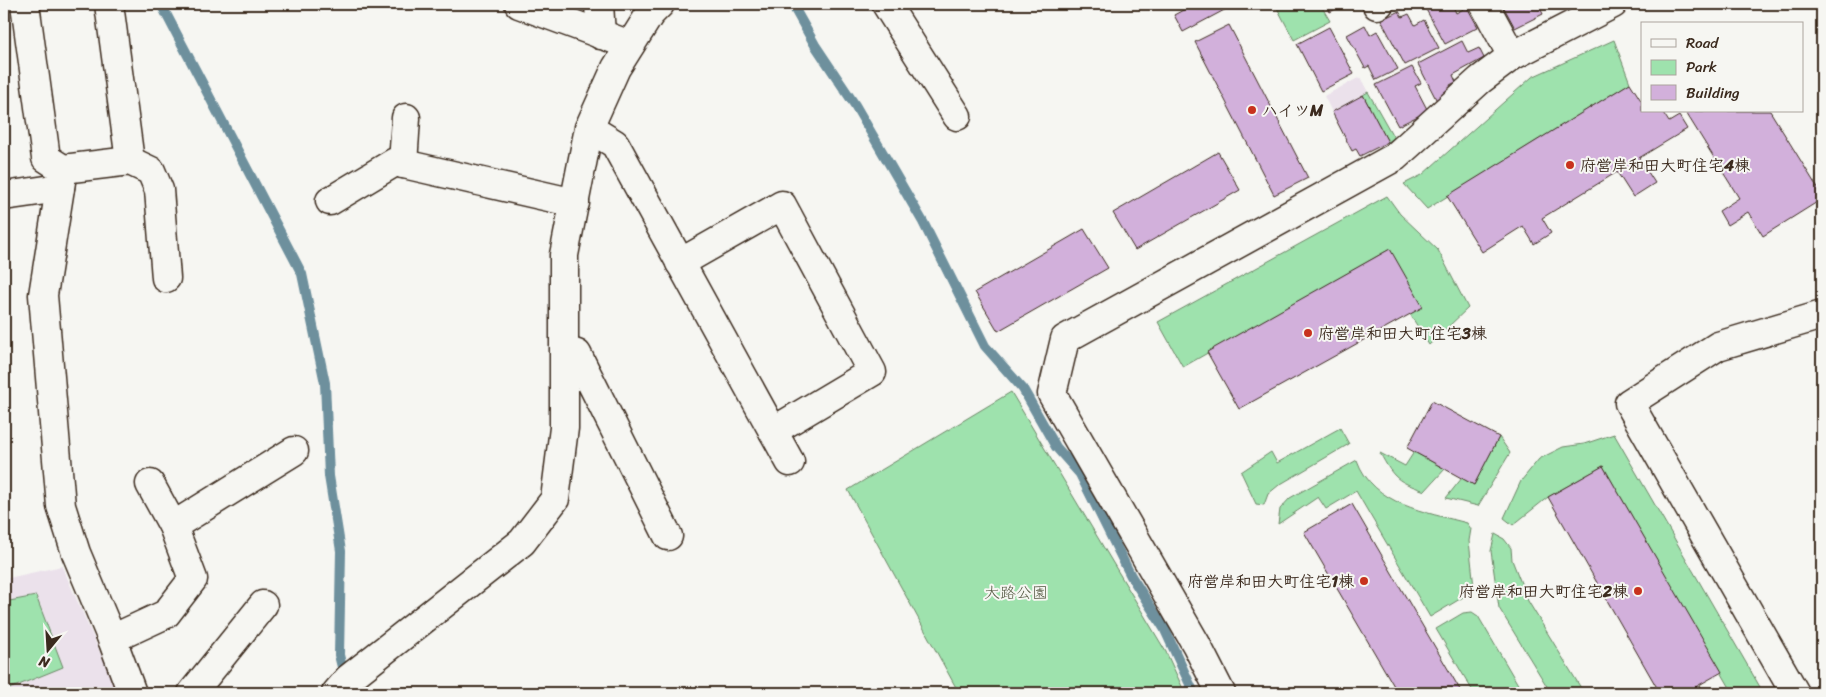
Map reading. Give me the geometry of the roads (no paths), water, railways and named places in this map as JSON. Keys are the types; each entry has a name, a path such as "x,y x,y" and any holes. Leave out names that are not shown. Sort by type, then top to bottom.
{"street":[{"path":"24,4 46,158 61,179 43,295 61,506 76,553 132,693"},
{"path":"110,4 130,161"},
{"path":"519,4 630,45"},
{"path":"599,4 602,35"},
{"path":"336,693 348,679 522,542 555,499 564,428 564,255 589,128 616,68 650,14 660,4"},
{"path":"886,4 957,116"},
{"path":"1484,4 1512,56"},
{"path":"1222,693 1196,644 1052,394 1064,339 1395,157 1480,80 1512,56 1613,4"},
{"path":"403,164 406,118"},
{"path":"589,128 615,144 790,462"},
{"path":"4,196 130,161 151,171 158,190 166,278"},
{"path":"330,201 395,162 574,203"},
{"path":"680,263 782,205 872,372 773,430"},
{"path":"1795,693 1629,403 1718,346 1822,315"},
{"path":"565,350 577,354 668,536"},
{"path":"172,526 294,451"},
{"path":"112,639 166,614 193,579 172,526 150,484"},
{"path":"192,693 263,605"}],"waterway":[{"path":"161,4 302,274 325,383 329,476 341,551 339,655 342,667"},
{"path":"792,4 815,45 855,105 923,222 985,346 1023,389 1056,447 1080,474 1131,576 1164,628 1194,693"}],"place":[{"name":"ハイツM","path":"1252,110"},
{"name":"府営岸和田大町住宅4棟","path":"1570,165"},
{"name":"府営岸和田大町住宅3棟","path":"1308,333"},
{"name":"府営岸和田大町住宅1棟","path":"1364,581"},
{"name":"府営岸和田大町住宅2棟","path":"1638,591"}],"park label":[{"name":"大路公園","path":"1016,592"}]}
